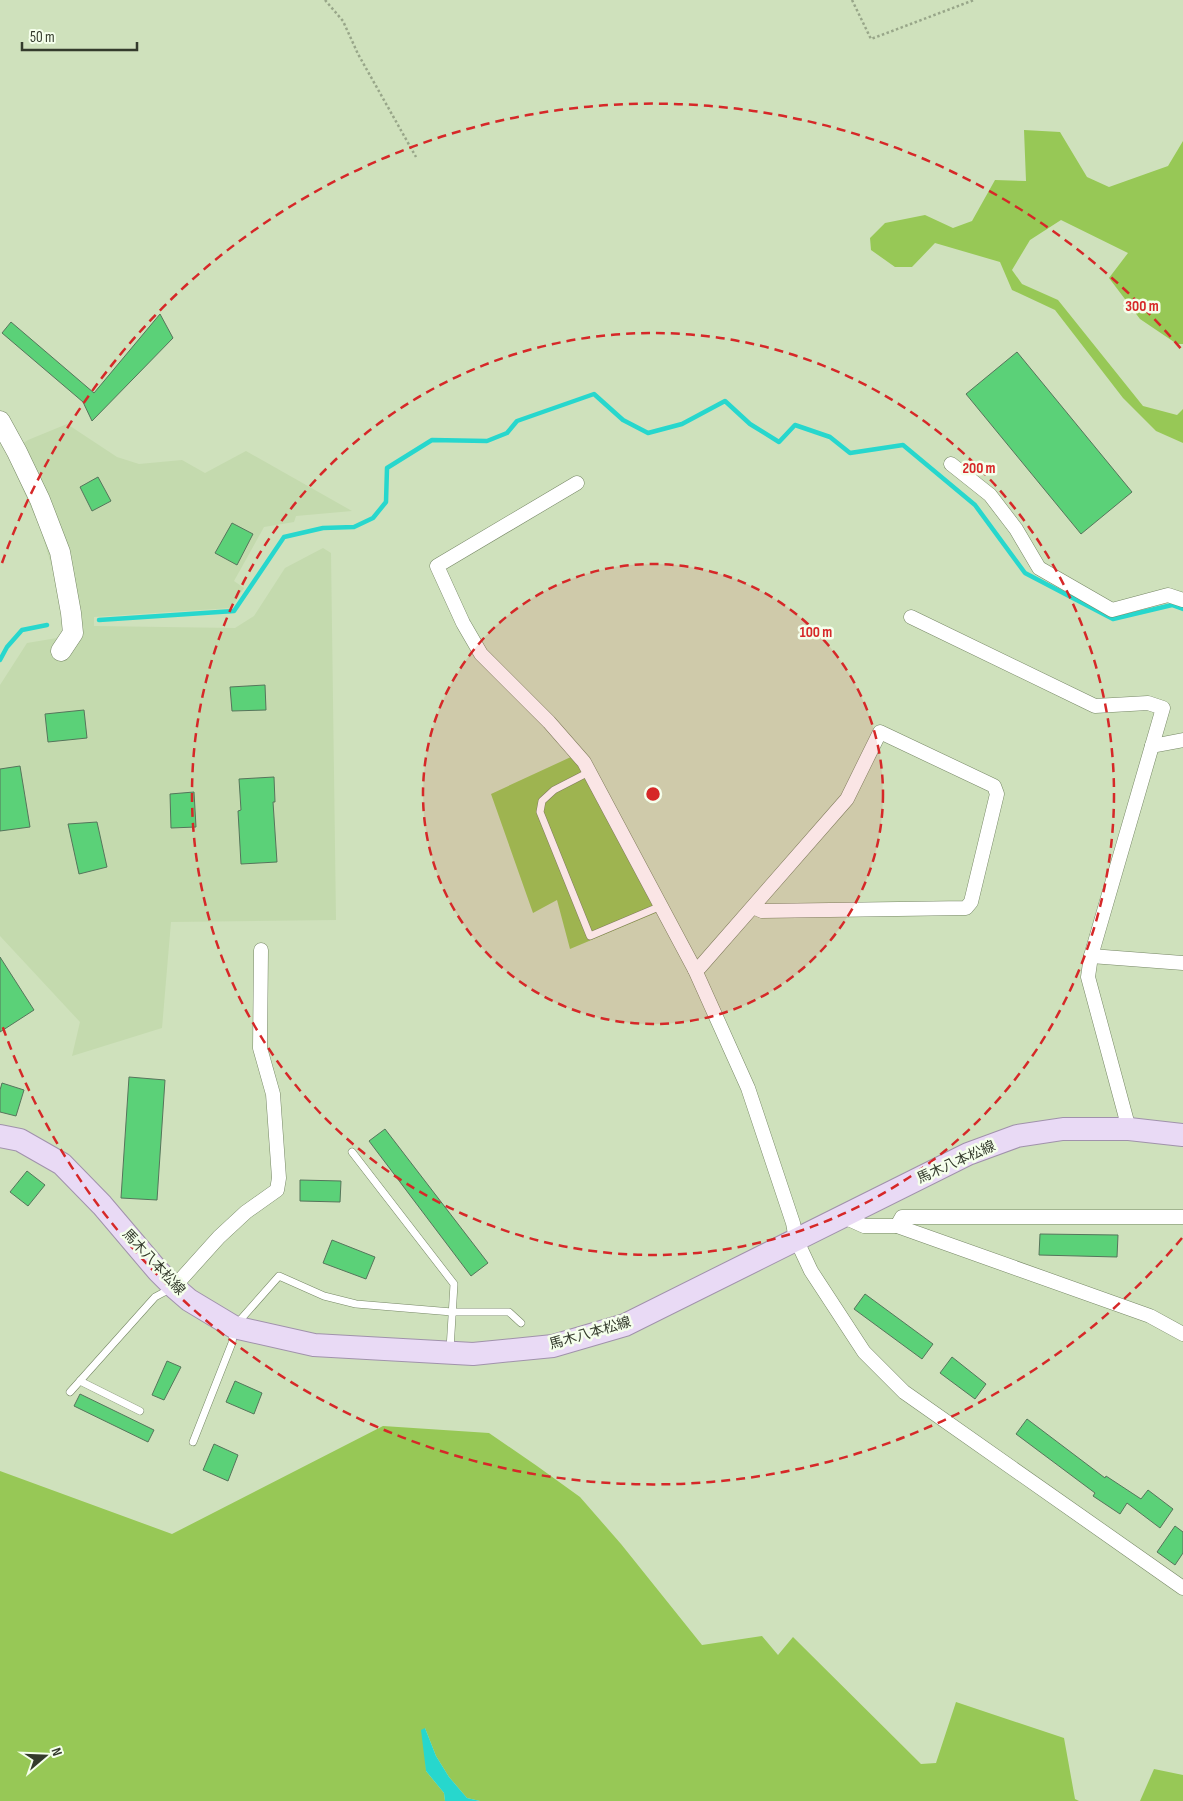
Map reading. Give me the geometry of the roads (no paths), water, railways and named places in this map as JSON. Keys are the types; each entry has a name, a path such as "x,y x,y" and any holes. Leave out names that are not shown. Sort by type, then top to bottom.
{"main road":[{"name":"馬木八本松線","path":"0,1136 20,1140 62,1164 102,1205 158,1271 189,1300 234,1327 314,1344 473,1354 553,1346 625,1325 968,1154 1017,1136 1063,1129 1129,1129 1183,1135"}],"street":[{"path":"0,421 18,452 40,500 60,552 73,633 61,651"},
{"path":"951,464 990,495 1016,529 1039,568 1112,610 1168,595 1183,600"},
{"path":"577,482 437,566 463,623 481,654 549,722 584,762 695,970 748,1088 793,1223 796,1239 811,1271 864,1352 904,1392 1183,1588"},
{"path":"911,617 1095,706 1148,703 1163,708 1091,956 1088,977 1129,1129"},
{"path":"695,970 700,967 733,927 753,907 847,799 880,732 994,786 997,794 971,902 966,908 762,911 753,907"},
{"path":"1152,746 1183,740"},
{"path":"174,1286 219,1237 246,1212 277,1190 279,1178 273,1094 260,1048 261,950"},
{"path":"1091,956 1183,963"},
{"path":"844,1217 864,1226 898,1226 1150,1316 1183,1334"},
{"path":"898,1226 902,1217 1183,1217"}],"lane":[{"path":"589,772 554,790 542,801 540,812 590,936 661,906"},
{"path":"352,1152 454,1284 450,1352"},
{"path":"193,1442 232,1343 234,1327 279,1276 324,1296 356,1304 452,1312 509,1312 521,1323"},
{"path":"70,1392 154,1297 174,1286"},
{"path":"80,1381 140,1411"}],"water":[{"path":"425,1728 436,1756 449,1777 467,1798 480,1801 445,1801 444,1793 426,1771 421,1730"}],"waterway":[{"path":"99,620 234,611 284,537 323,528 354,527 373,518 386,502 387,468 432,440 487,441 507,433 517,421 594,394 623,420 648,433 682,424 725,401 750,424 779,442 795,425 830,437 850,453 903,445 975,505 1025,573 1113,619 1172,605 1183,609"},
{"path":"0,660 7,647 22,630 47,625"}]}
